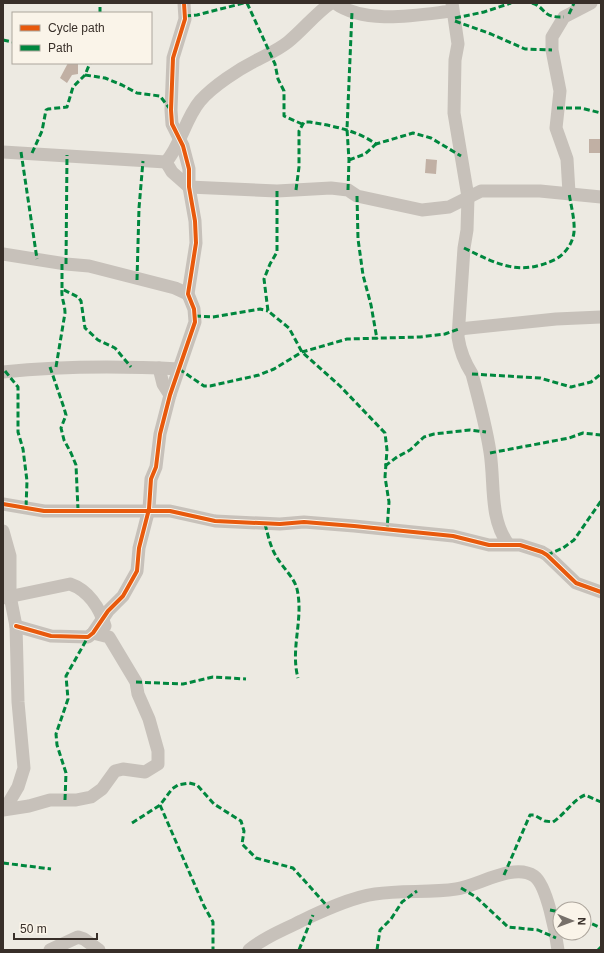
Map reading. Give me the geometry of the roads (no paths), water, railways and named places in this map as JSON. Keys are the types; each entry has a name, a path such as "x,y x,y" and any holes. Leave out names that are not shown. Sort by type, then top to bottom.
{"street":[{"path":"16,626 51,636 88,637 93,633 103,618 122,596 137,571 139,548 149,510 151,479 156,467 160,434 170,395 195,322 194,309 188,294 196,238 195,221 189,187 189,169 183,146 172,124 171,110 173,58 184,19 184,3"},
{"path":"166,162 174,153 179,139 200,101 233,74 257,60 272,54 288,42 322,9 331,3"},
{"path":"335,3 352,12 402,17 452,7 458,39 454,113 468,197 459,346 472,374 490,453 495,517 501,534 508,544"},
{"path":"569,193 567,159 556,128 560,91 552,50 552,37 564,18 591,3"},
{"path":"3,152 166,162"},
{"path":"166,162 172,172 189,187 278,191 331,188 348,190 357,196 422,210 449,207 481,191 502,190 569,193 601,197"},
{"path":"3,254 89,266 174,288 188,294"},
{"path":"459,329 564,318 601,317"},
{"path":"3,372 44,367 122,366 179,369"},
{"path":"159,368 163,384 170,395"},
{"path":"3,504 44,511 149,510 180,512 202,520 280,524 304,522 453,536 489,545 508,544 542,552 576,584 600,591"},
{"path":"3,531 10,556 7,597 16,626 18,702 24,768 18,787 4,810"},
{"path":"4,810 29,806 50,800 76,800 91,797 102,789 115,771 123,769 145,772 158,764 158,751 146,709 138,694 136,682 109,637 103,618 88,595 80,587 70,584 7,597"},
{"path":"93,633 109,637"},
{"path":"249,950 263,939 314,915 371,894 457,889 504,875 523,872 538,879 543,890 550,910 558,950"},
{"path":"50,950 78,937 84,939 99,950"}]}
